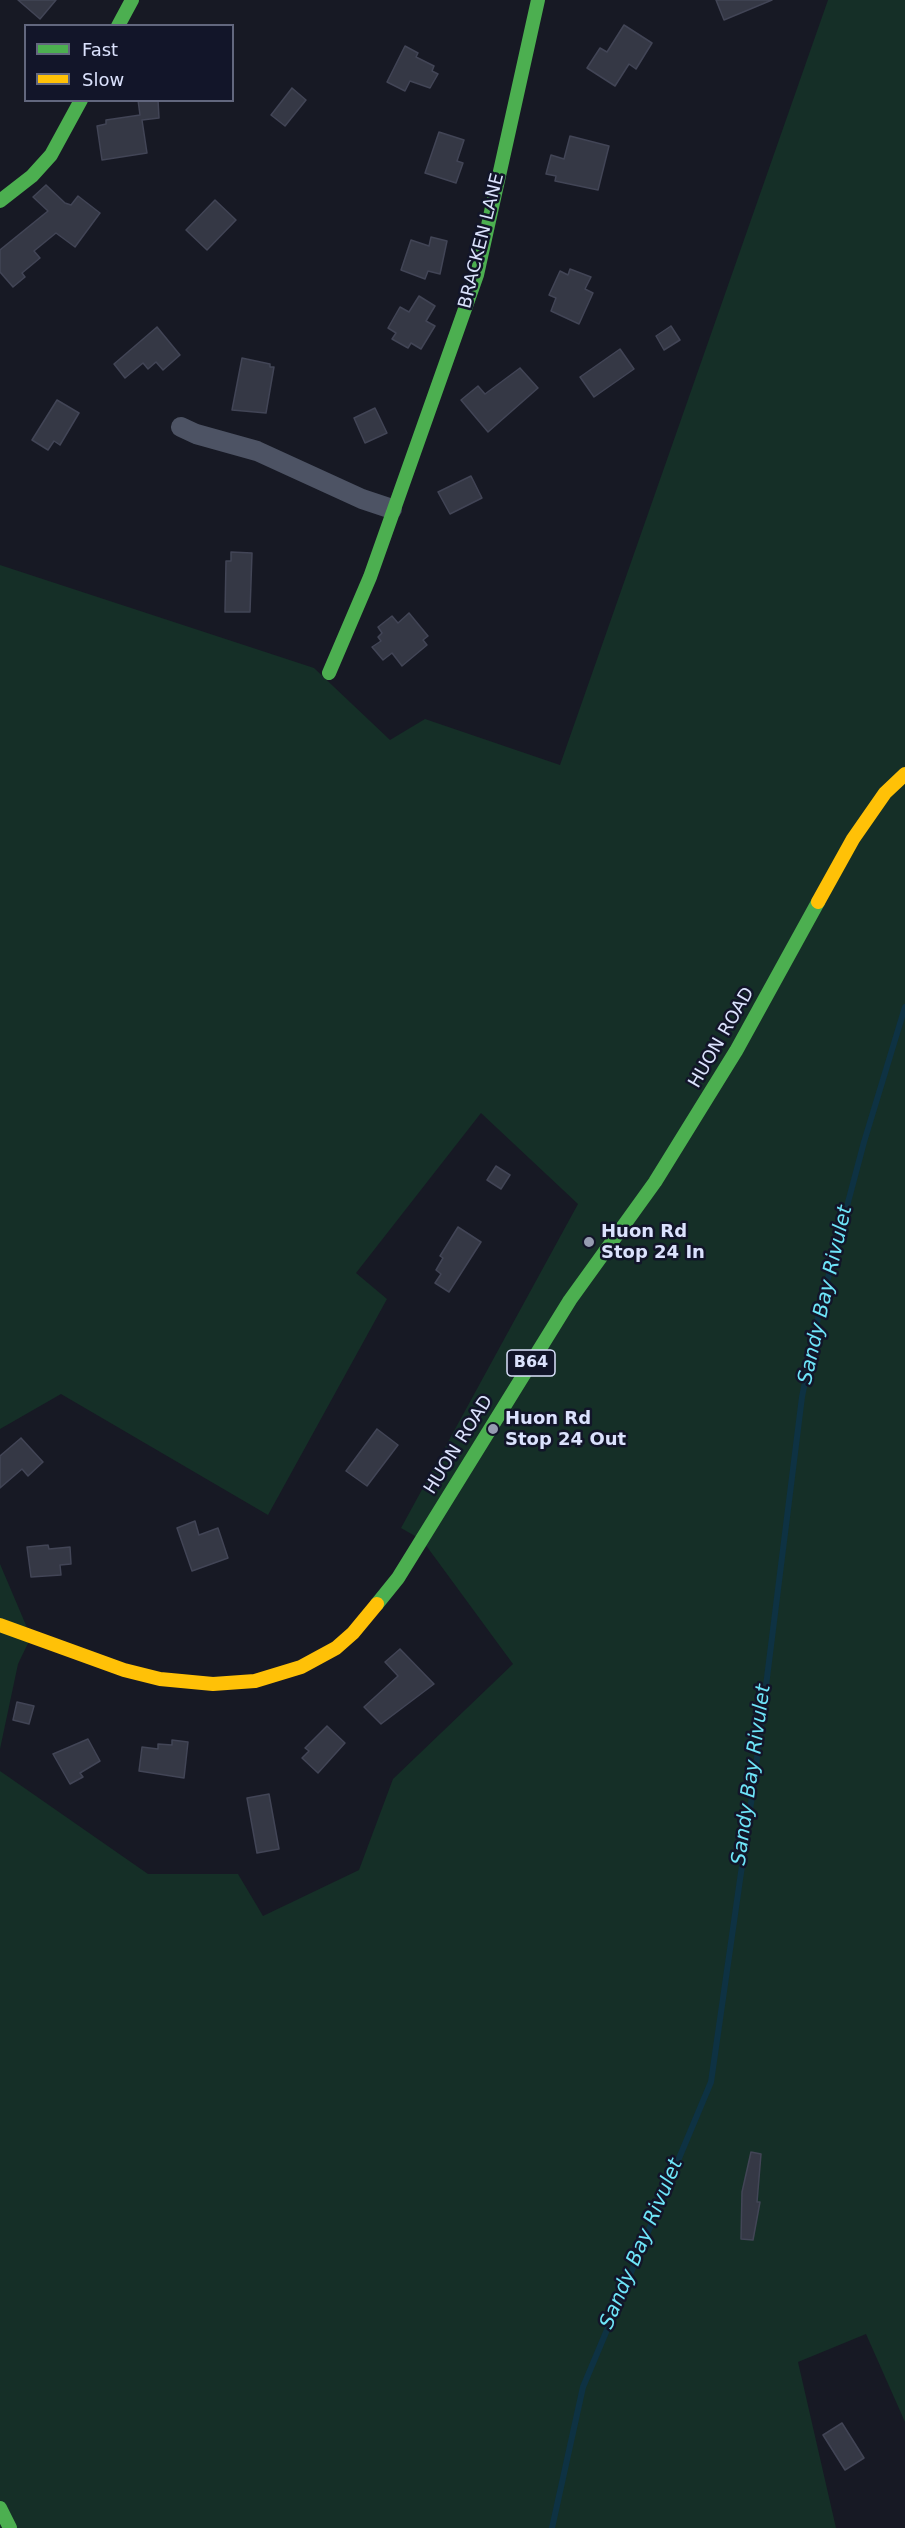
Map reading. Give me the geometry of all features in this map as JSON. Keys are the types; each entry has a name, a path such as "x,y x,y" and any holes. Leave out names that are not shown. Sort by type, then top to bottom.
{"main road":[{"path":"119,24 132,0"},
{"name":"BRACKEN LANE","path":"329,673 370,577 392,509 477,275 538,0"},
{"path":"0,201 32,176 51,155 80,102"},
{"name":"HUON ROAD","path":"0,1624 124,1670 160,1679 213,1684 255,1681 301,1667 336,1648 353,1633 398,1578 570,1300 655,1182 736,1051 854,838 885,793 905,774"},
{"path":"0,2508 10,2528"}],"street":[{"path":"181,427 196,434 249,448 362,499 392,509"}],"green space":[{"path":"828,0 905,0 905,2422 866,2334 798,2362 836,2528 0,2528 0,1771 148,1874 238,1874 263,1916 359,1870 393,1779 513,1664 422,1540 401,1528 578,1204 481,1113 356,1273 387,1299 268,1515 61,1394 0,1429 0,565 314,668 390,740 425,719 560,765"},
{"path":"0,1564 31,1637 18,1664 0,1749"}],"building":[{"path":"18,0 56,0 40,19"},
{"path":"716,0 772,0 724,20"},
{"path":"624,25 652,43 636,69 629,64 615,86 587,68 600,48 607,52"},
{"path":"405,46 418,53 416,57 434,66 432,71 438,74 430,88 410,81 405,91 387,82"},
{"path":"292,88 306,100 285,126 271,115"},
{"path":"138,102 158,102 159,118 142,120 147,153 102,160 97,126 106,124 106,120 140,115"},
{"path":"439,132 464,140 457,161 463,163 456,183 425,173"},
{"path":"570,136 609,146 598,190 555,181 556,176 546,174 551,155 564,159"},
{"path":"46,185 65,203 71,205 78,196 100,213 75,247 56,233 34,251 40,258 22,273 25,277 13,287 0,272 0,250 48,211 33,197"},
{"path":"215,200 236,220 207,250 186,230"},
{"path":"431,237 447,241 440,274 428,271 425,279 401,270 411,240 429,246"},
{"path":"570,269 591,277 585,289 593,293 579,324 551,311 556,298 549,295 560,271 568,275"},
{"path":"419,296 435,306 426,321 435,326 421,349 411,343 408,348 392,339 396,333 388,328 400,307 409,312"},
{"path":"671,326 680,340 664,350 656,336"},
{"path":"157,327 180,355 163,370 156,362 148,369 143,363 125,378 114,364"},
{"path":"620,349 634,369 594,397 580,377"},
{"path":"242,358 270,364 270,367 274,367 266,413 232,410"},
{"path":"520,368 538,388 488,432 461,400 478,386 485,394"},
{"path":"57,400 79,413 60,445 54,441 48,450 32,440"},
{"path":"375,408 387,433 365,443 354,418"},
{"path":"471,476 482,498 450,514 438,492"},
{"path":"231,552 252,553 250,612 225,612 226,561 231,561"},
{"path":"409,613 428,636 423,640 427,645 402,666 392,653 383,660 372,647 381,641 378,637 382,633 378,627 392,616 398,623"},
{"path":"496,1166 510,1175 501,1189 487,1180"},
{"path":"458,1227 481,1242 449,1292 435,1283 441,1274 436,1270 443,1258 440,1256"},
{"path":"377,1429 398,1445 367,1486 346,1471"},
{"path":"21,1438 43,1462 28,1476 22,1469 0,1488 0,1456"},
{"path":"195,1521 199,1535 218,1528 228,1558 192,1571 177,1528"},
{"path":"48,1545 49,1549 70,1547 71,1564 60,1565 61,1575 31,1577 27,1547"},
{"path":"400,1649 434,1684 381,1724 364,1707 398,1676 385,1662"},
{"path":"17,1702 34,1706 29,1724 13,1720"},
{"path":"327,1726 345,1743 318,1773 302,1758 309,1751 305,1748"},
{"path":"88,1739 100,1761 80,1773 83,1777 70,1784 53,1754"},
{"path":"172,1740 188,1742 184,1778 139,1771 142,1747 158,1749 158,1744 172,1745"},
{"path":"269,1794 279,1849 257,1853 247,1798"},
{"path":"751,2152 761,2154 757,2202 760,2202 753,2240 741,2239 742,2192"},
{"path":"842,2423 864,2458 845,2470 823,2435"}],"waterway":[{"name":"Sandy Bay Rivulet","path":"552,2528 583,2387 711,2082 754,1782 802,1397 820,1308 864,1142 905,1007"}],"traffic: fast":[{"path":"119,24 132,0"},
{"path":"329,673 370,577 477,275 538,0"},
{"path":"0,201 32,176 51,155 80,102"},
{"path":"377,1604 398,1578 570,1300 655,1182 736,1051 818,902"},
{"path":"0,2508 10,2528"}],"traffic: slow":[{"path":"818,902 853,839 885,793 905,774"},
{"path":"0,1625 124,1670 160,1679 213,1684 255,1681 301,1667 336,1648 353,1633 377,1604"}],"place":[{"name":"Huon Rd Stop 24 In","path":"589,1242"},
{"name":"Huon Rd Stop 24 Out","path":"493,1429"}]}
